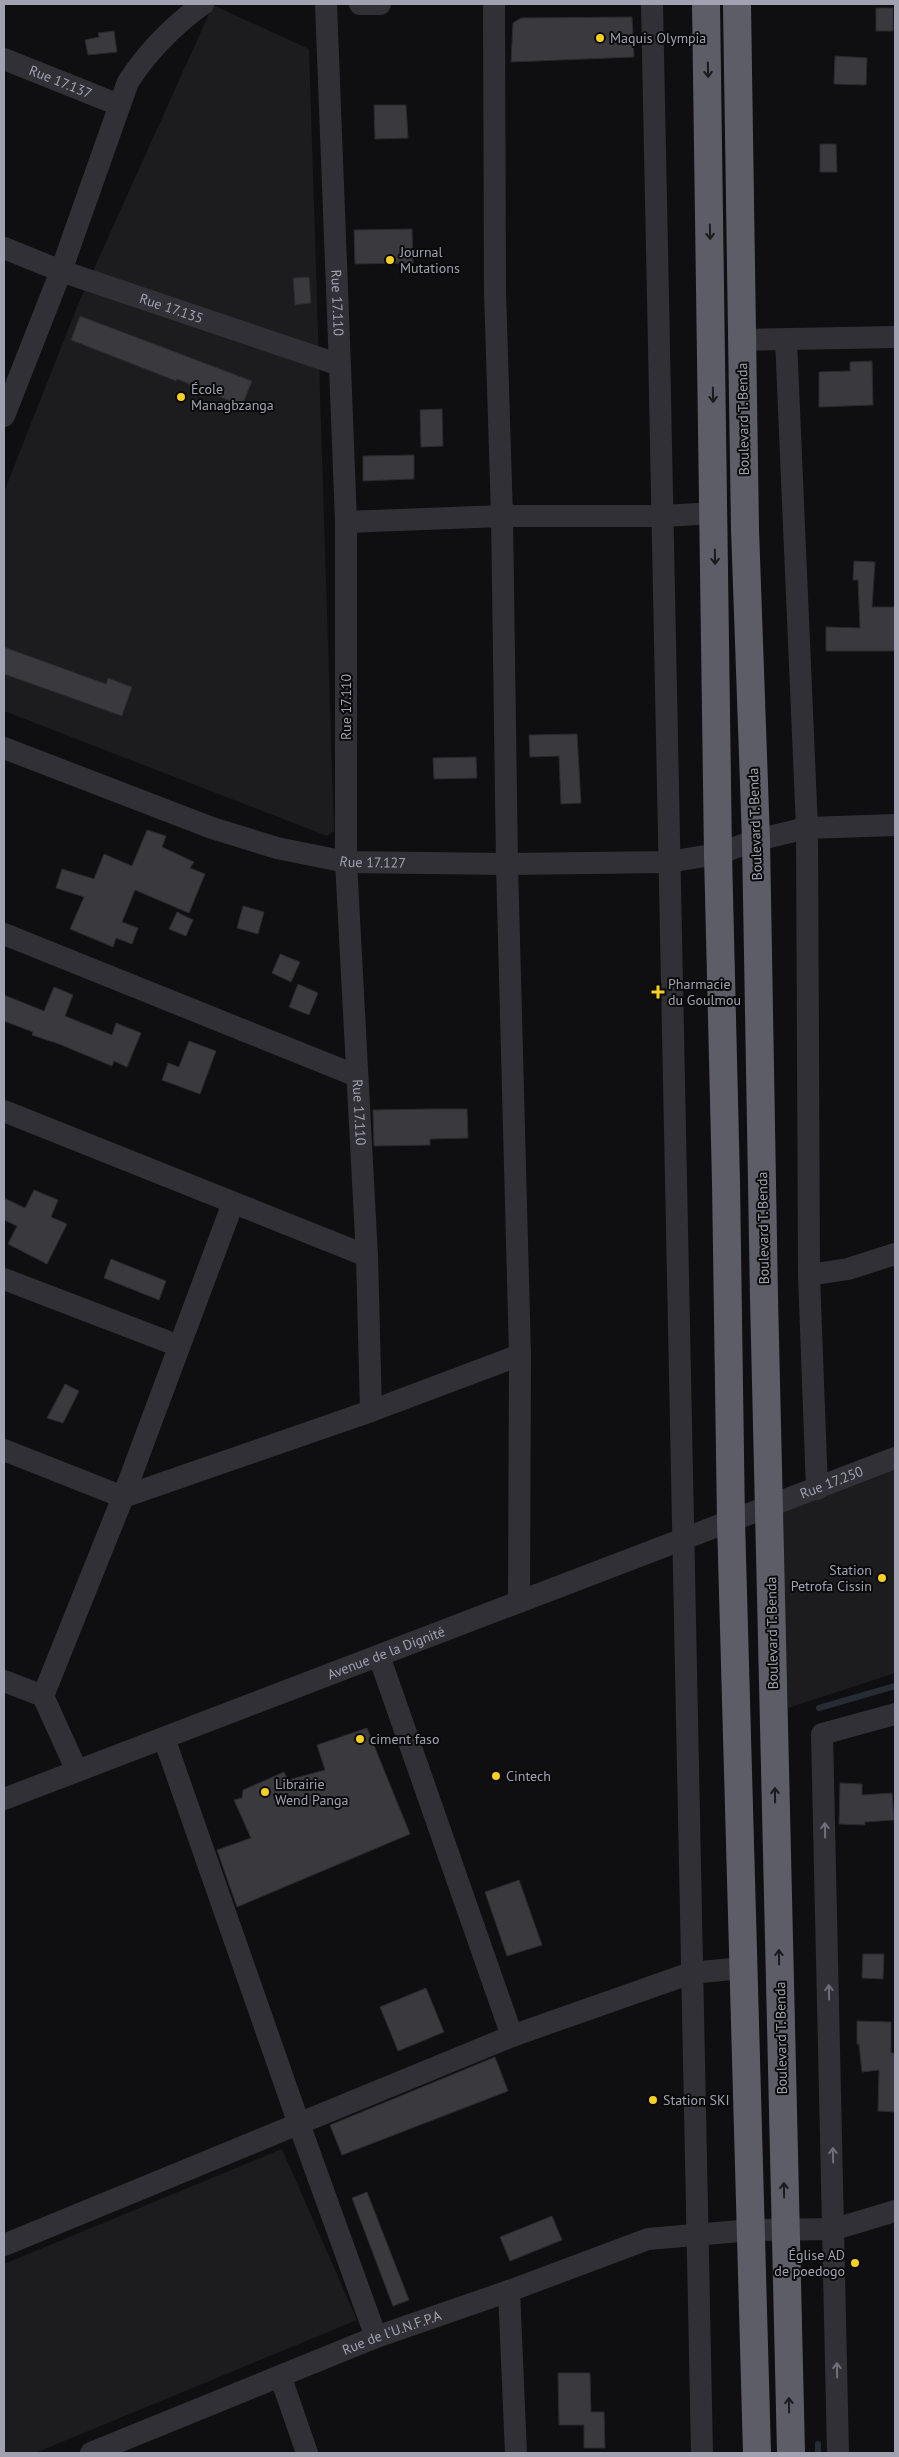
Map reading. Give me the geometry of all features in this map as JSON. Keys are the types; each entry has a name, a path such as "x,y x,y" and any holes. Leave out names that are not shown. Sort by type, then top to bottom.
{"highway":[{"path":"706,4 715,513 718,854 727,1192 731,1521 739,1742 742,1968 752,2230 757,2453"},
{"name":"Boulevard T. Benda","path":"737,4 745,539 756,840 791,2453"}],"street":[{"path":"4,416 61,271 128,82 143,59 178,23 203,4"},
{"name":"Rue 17.110","path":"326,4 346,522 346,862 367,1256 371,1411"},
{"path":"360,4 380,4"},
{"path":"494,4 495,291 502,516 507,864 520,1356 519,1602"},
{"path":"652,4 668,862 684,1539 691,1973 702,2453"},
{"name":"Rue 17.137","path":"4,59 119,105"},
{"name":"Rue 17.135","path":"4,248 61,271 340,366"},
{"path":"742,340 895,337"},
{"path":"786,340 807,828 810,1275 817,1489"},
{"path":"346,522 502,516 663,516 715,513"},
{"name":"Rue 17.127","path":"4,748 212,828 276,848 346,862 507,864 668,862 718,854 756,840 807,828 895,825"},
{"path":"4,934 358,1076"},
{"path":"4,1111 367,1256"},
{"path":"43,1696 123,1498 233,1203"},
{"path":"810,1275 848,1269 895,1254"},
{"path":"4,1279 179,1346"},
{"path":"4,1450 123,1498 371,1411 520,1356"},
{"name":"Rue 17.250","path":"769,1507 895,1458"},
{"name":"Avenue de la Dignité","path":"4,1799 769,1507"},
{"path":"380,1656 512,2036"},
{"path":"4,1681 43,1696 77,1771"},
{"path":"838,2453 835,2229 822,1734 895,1714"},
{"path":"164,1738 298,2124 376,2337"},
{"path":"4,2245 512,2036 691,1973 742,1968"},
{"name":"Rue de l'U.N.F.P.A","path":"91,2453 281,2378 376,2337 509,2291 648,2239 697,2233 752,2230 835,2229 895,2211"},
{"path":"509,2291 516,2453"},
{"path":"281,2378 307,2453"}],"shaded area":[{"name":"École Managbzanga","path":"213,5 309,49 334,831 327,836 4,711 4,492 79,302"},
{"path":"895,1470 895,1673 788,1708 780,1513"},
{"path":"282,2149 357,2320 35,2453 4,2453 4,2264"}],"building":[{"path":"876,8 893,8 893,31 876,31"},
{"path":"632,17 634,57 511,62 513,23 521,18"},
{"path":"114,31 117,52 88,55 85,40 99,37 98,33"},
{"path":"835,56 867,58 866,85 834,84"},
{"path":"374,105 406,105 408,138 375,139"},
{"path":"820,144 836,144 837,172 820,172"},
{"path":"412,229 413,263 355,264 354,230"},
{"path":"309,277 311,303 295,305 293,278"},
{"path":"80,316 252,381 242,406 177,379 176,381 71,340"},
{"path":"872,361 873,405 819,407 819,372 850,371 850,362"},
{"path":"442,409 443,446 421,447 420,410"},
{"path":"414,455 414,479 363,481 363,456"},
{"path":"854,561 875,562 872,607 895,607 895,651 826,651 826,627 860,628 858,580 853,580"},
{"path":"4,647 106,684 108,678 132,687 122,716 4,674"},
{"path":"577,734 581,803 561,804 559,756 530,757 529,735"},
{"path":"476,757 477,778 434,779 433,758"},
{"path":"147,830 166,836 162,847 194,862 190,868 205,874 189,913 135,890 122,922 138,928 132,944 116,938 113,947 70,929 84,897 56,888 62,869 94,879 104,854 132,866"},
{"path":"243,906 264,912 258,934 237,928"},
{"path":"177,912 193,920 186,936 169,929"},
{"path":"280,954 300,962 291,982 272,973"},
{"path":"298,984 318,993 309,1015 289,1007"},
{"path":"54,987 73,995 65,1016 112,1035 116,1023 141,1033 127,1067 114,1061 112,1066 32,1035 33,1032 4,1021 4,995 44,1011"},
{"path":"189,1041 216,1051 200,1094 162,1080 168,1063 179,1067"},
{"path":"467,1109 468,1138 430,1139 430,1145 374,1146 373,1110"},
{"path":"34,1190 58,1200 51,1217 67,1224 47,1264 8,1244 17,1226 4,1220 4,1198 25,1208"},
{"path":"111,1259 166,1281 159,1300 104,1278"},
{"path":"65,1384 79,1391 63,1423 47,1418"},
{"path":"367,1728 410,1834 237,1907 217,1850 251,1838 234,1800 242,1798 243,1790 284,1772 288,1780 325,1770 317,1745"},
{"path":"840,1783 862,1784 862,1795 892,1793 894,1820 865,1822 865,1825 839,1824"},
{"path":"519,1880 542,1945 507,1956 485,1892"},
{"path":"863,1954 884,1954 883,1979 862,1978"},
{"path":"426,1988 444,2032 398,2051 380,2007"},
{"path":"857,2021 891,2022 891,2053 895,2053 895,2112 878,2111 879,2070 862,2072 859,2044 857,2044"},
{"path":"495,2057 508,2091 342,2155 330,2125"},
{"path":"367,2192 409,2300 393,2306 352,2198"},
{"path":"552,2216 562,2240 510,2261 500,2237"},
{"path":"558,2373 590,2373 591,2412 604,2412 605,2448 584,2448 584,2425 559,2425"}],"waterway":[{"path":"819,1708 895,1686"},
{"path":"818,2444 818,2453"}],"place":[{"name":"Maquis Olympia","path":"600,38"},
{"name":"Journal Mutations","path":"390,260"},
{"name":"École Managbzanga","path":"181,397"},
{"name":"Pharmacie du Goulmou","path":"658,992"},
{"name":"Station Petrofa Cissin","path":"882,1578"},
{"name":"ciment faso","path":"360,1739"},
{"name":"Cintech","path":"496,1776"},
{"name":"Librairie Wend Panga","path":"265,1792"},
{"name":"Station SKI","path":"653,2100"},
{"name":"Église AD de poedogo","path":"855,2263"}]}
